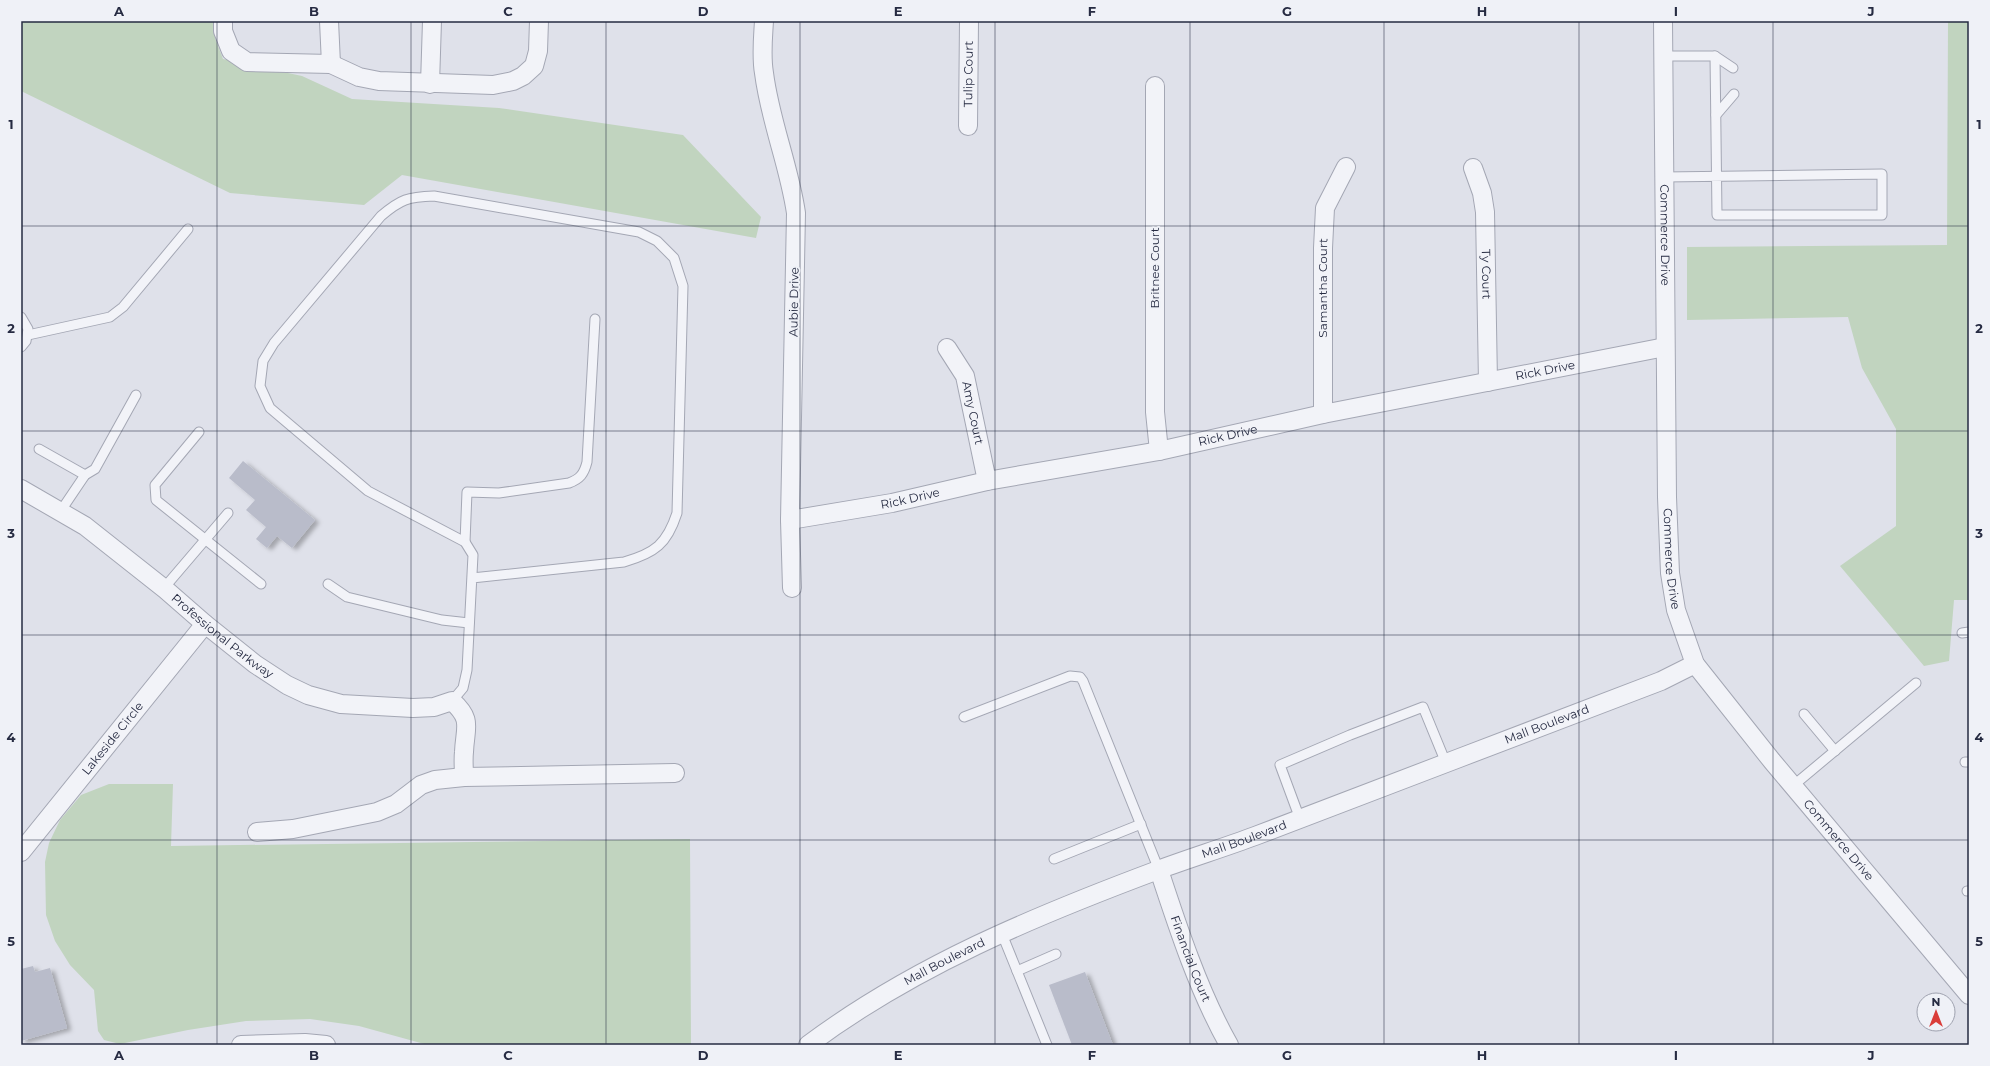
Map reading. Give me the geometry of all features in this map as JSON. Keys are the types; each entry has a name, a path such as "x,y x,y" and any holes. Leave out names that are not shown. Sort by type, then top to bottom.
{"street":[{"path":"223,21 223,31 231,51 247,62 331,64 366,79 430,84 493,85 513,81 523,76 534,66 538,51 539,21"},
{"path":"329,21 331,64"},
{"path":"430,84 432,21"},
{"name":"Aubie Drive","path":"764,21 763,71 771,112 793,187 796,213 790,520 792,588"},
{"name":"Tulip Court","path":"968,126 969,21"},
{"name":"Commerce Drive","path":"1663,21 1667,497 1670,573 1676,610 1694,664 1969,995"},
{"name":"Britnee Court","path":"1155,86 1155,412 1159,451"},
{"name":"Samantha Court","path":"1322,414 1322,248 1325,208 1346,167"},
{"name":"Ty Court","path":"1473,168 1482,193 1485,212 1488,382"},
{"name":"Rick Drive","path":"790,520 892,502 987,481 1159,451 1322,414 1665,347"},
{"name":"Amy Court","path":"947,348 965,376 987,481"},
{"name":"Professional Parkway","path":"21,489 85,526 164,588 205,624 255,664 287,685 308,695 341,704 413,708 434,707 452,701"},
{"name":"Lakeside Circle","path":"21,852 205,624"},
{"name":"Mall Boulevard","path":"808,1045 843,1019 908,979 958,953 1045,914 1159,870 1300,819 1661,681 1694,664"},
{"path":"452,701 462,710 466,721 464,777"},
{"path":"257,832 292,829 376,812 396,804 421,785 435,780 464,777 675,773"},
{"name":"Financial Court","path":"1159,870 1176,922 1219,1026 1229,1045"},
{"path":"241,1045 305,1043 326,1045"}],"lane":[{"path":"1663,56 1715,56 1733,68"},
{"path":"1664,177 1717,176 1882,174 1882,215 1717,215 1717,176 1715,56"},
{"path":"1716,116 1734,94"},
{"path":"452,701 463,688 467,670 473,555 465,542 368,491 270,408 260,386 263,361 274,343 381,216 396,203 413,197 434,196 638,232 657,241 674,258 683,286 677,513 672,529 661,546 644,556 624,562 472,578"},
{"path":"28,335 110,317 123,307 188,229"},
{"path":"21,317 26,323 28,335 26,341 21,347"},
{"path":"465,542 467,492 499,493 569,483 578,480 584,472 587,462 595,319"},
{"path":"60,512 85,475 95,469 136,396"},
{"path":"199,432 155,486 156,500 261,584"},
{"path":"39,449 85,475"},
{"path":"164,588 228,514"},
{"path":"328,584 347,597 442,620 469,623"},
{"path":"964,717 1070,676 1080,677 1083,681 1159,870"},
{"path":"1794,786 1916,683"},
{"path":"1300,819 1280,765 1350,735 1423,707 1446,763"},
{"path":"1804,714 1836,750"},
{"path":"1054,859 1141,824"},
{"path":"1002,934 1047,1045"},
{"path":"1017,971 1056,954"}],"green space":[{"path":"21,21 216,21 215,38 223,59 302,76 352,99 499,108 683,135 761,217 756,238 402,175 364,205 230,193 21,91"},
{"path":"1948,21 1969,21 1969,600 1954,600 1949,661 1924,666 1840,566 1896,526 1896,429 1862,368 1848,317 1687,320 1687,247 1947,245"},
{"path":"109,784 173,784 171,846 690,839 691,1045 428,1045 359,1026 310,1019 246,1021 188,1030 120,1044 104,1040 98,1031 94,990 70,965 55,941 46,915 45,862 49,843 60,820 81,795"}],"building":[{"path":"243,461 315,520 292,548 277,536 267,548 256,539 266,527 246,510 255,500 229,478"},
{"path":"33,966 35,972 50,968 67,1028 21,1041 21,969"},
{"path":"1085,972 1113,1045 1072,1045 1049,985"}]}
